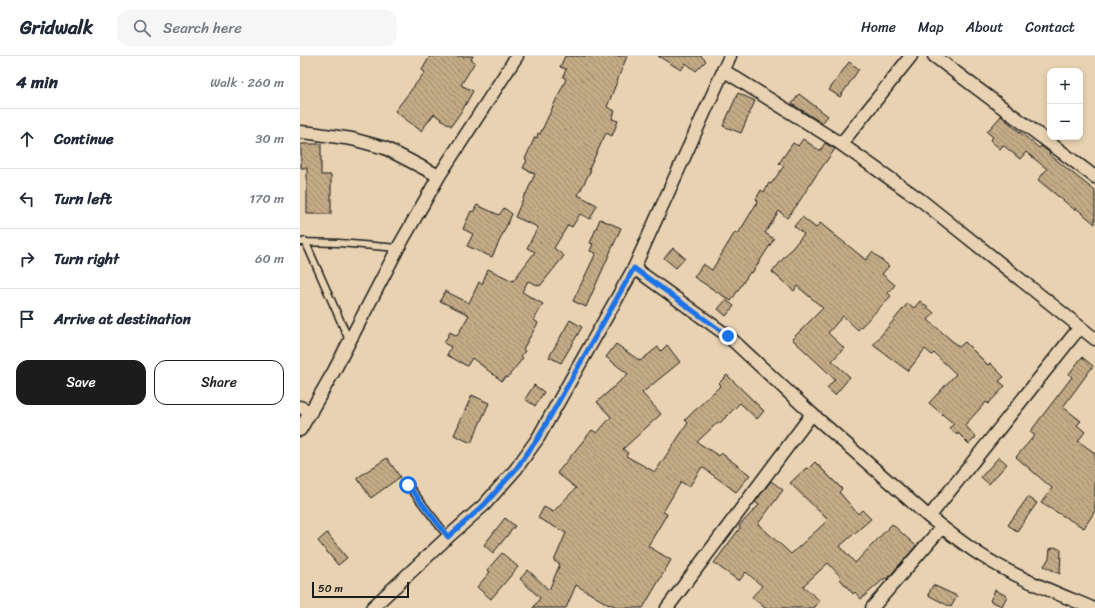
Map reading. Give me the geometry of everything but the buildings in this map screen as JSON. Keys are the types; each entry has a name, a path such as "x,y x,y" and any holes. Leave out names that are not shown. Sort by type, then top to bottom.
{"street":[{"path":"300,430 398,248 440,176 517,56"},
{"path":"372,608 484,505 516,469 538,438 634,268 730,56"},
{"path":"841,144 911,56"},
{"path":"934,56 1095,177"},
{"path":"723,70 841,144 922,201 1095,339"},
{"path":"300,132 352,139 385,148 440,176"},
{"path":"634,268 728,336 812,414 929,518 979,554 1028,580 1092,608"},
{"path":"929,518 1080,328"},
{"path":"300,407 311,412"},
{"path":"667,608 812,414"},
{"path":"872,608 942,527"}],"lane":[{"path":"349,340 302,242 339,242 398,248"},
{"path":"408,485 448,537"}],"route":[{"path":"408,485 448,537 484,505 516,469 538,438 634,268 728,336"}]}
